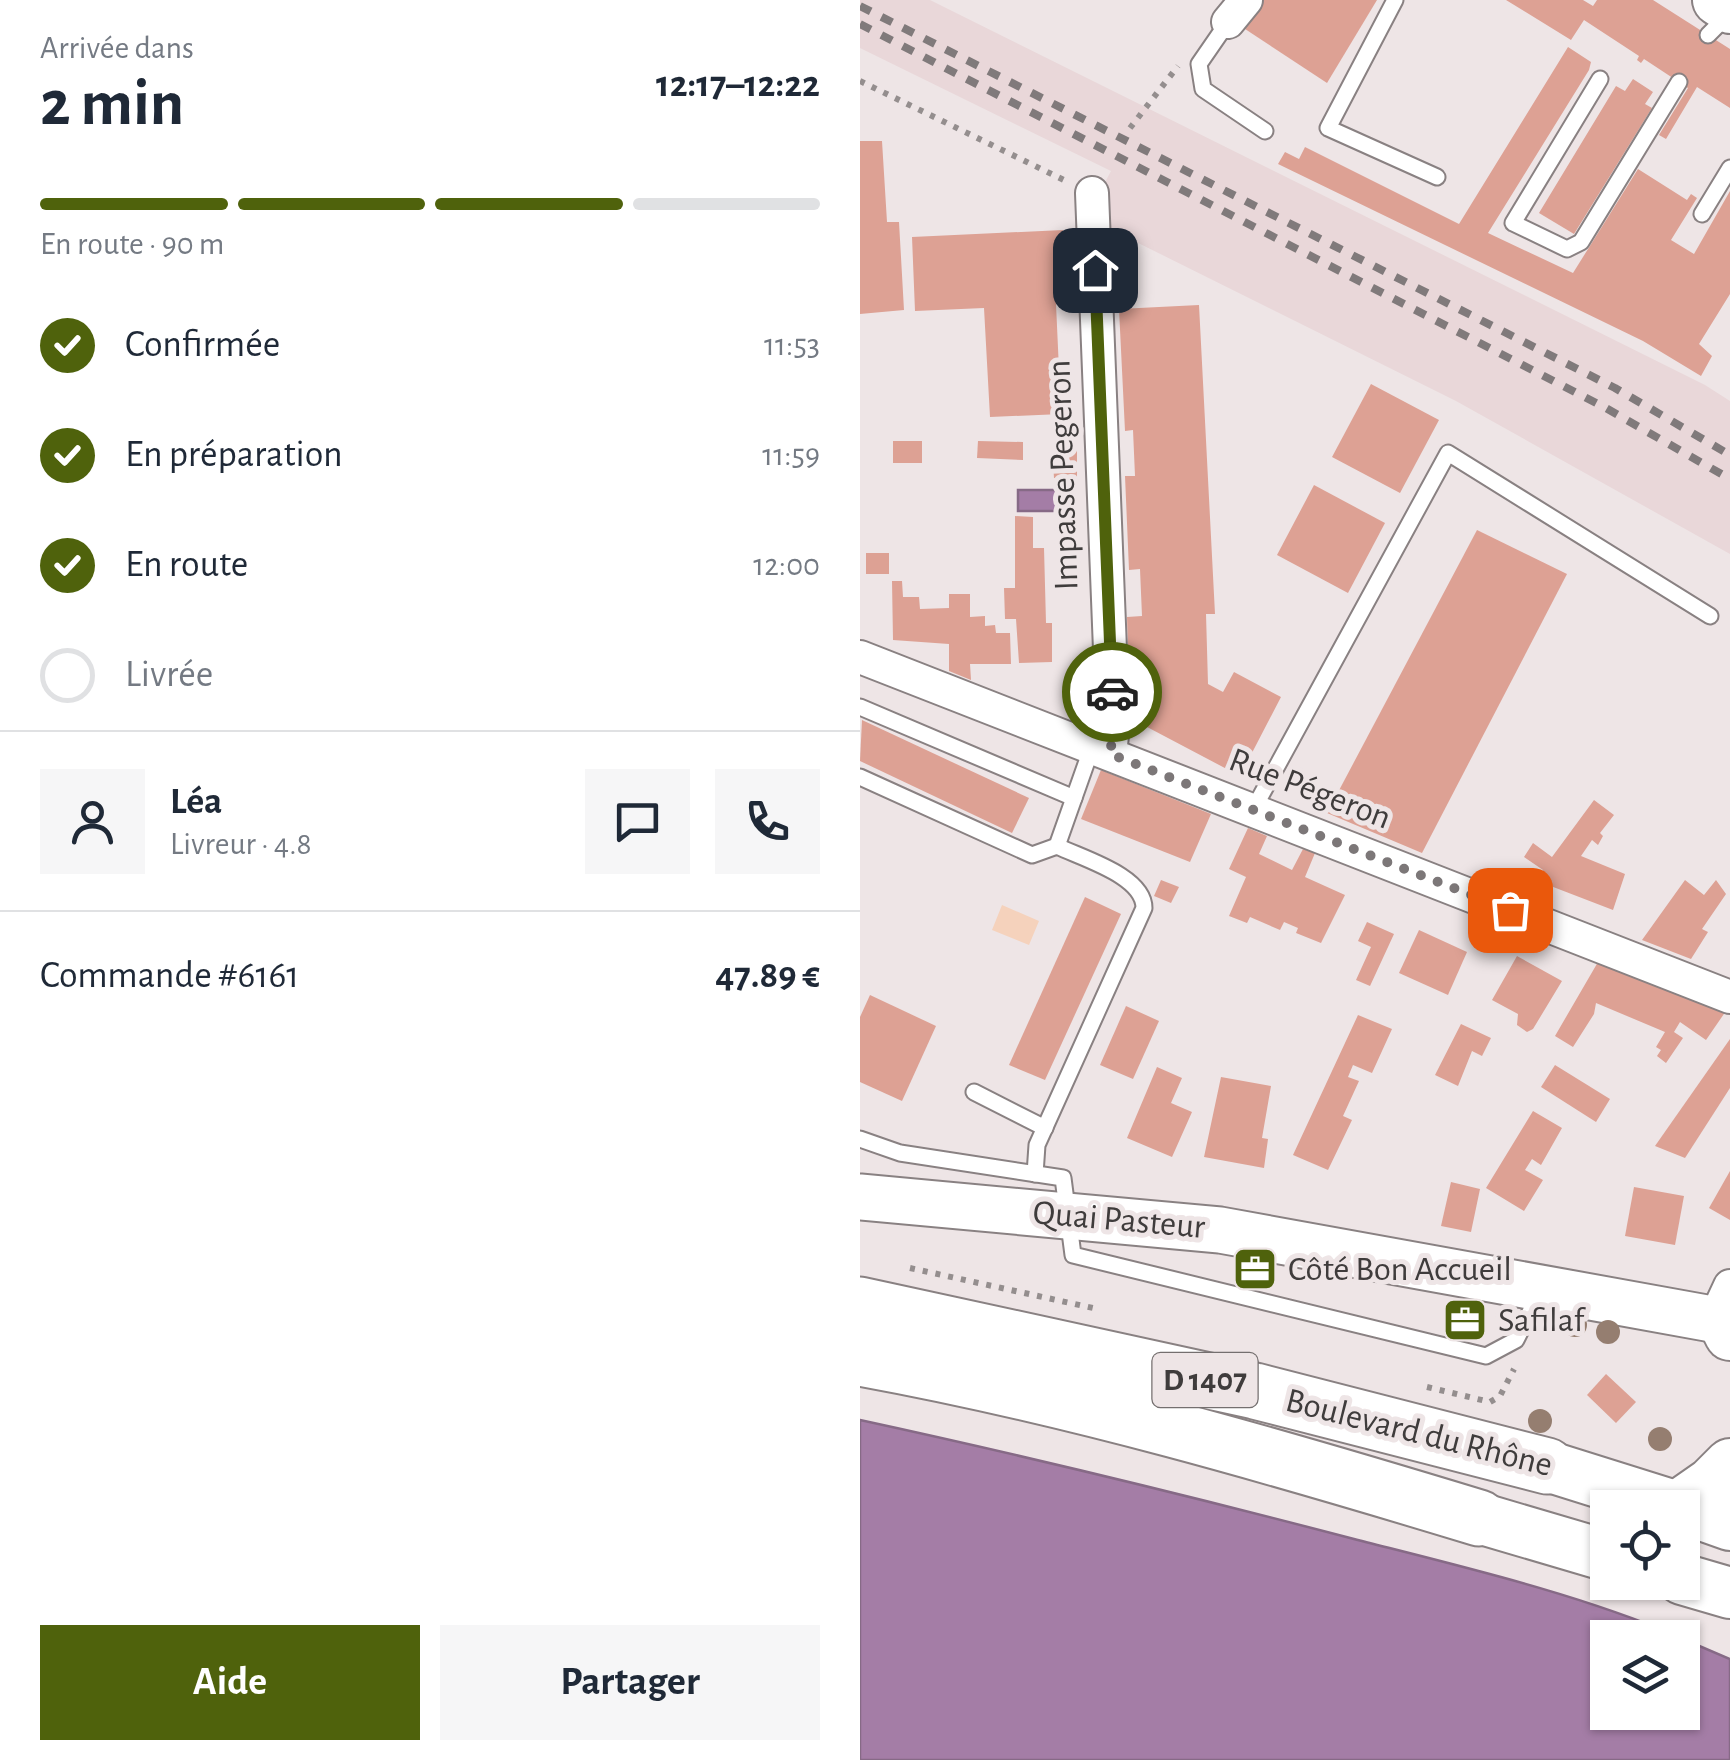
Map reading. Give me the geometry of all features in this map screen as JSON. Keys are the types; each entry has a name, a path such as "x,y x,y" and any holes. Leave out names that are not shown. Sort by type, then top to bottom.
{"highway":[{"name":"Boulevard du Rhône","path":"860,1305 1255,1391 1547,1466"},
{"name":"Boulevard du Rhône","path":"860,1358 927,1370 1254,1450 1478,1518"}],"main road":[{"name":"Quai Pasteur","path":"860,1197 1220,1230 1542,1288 1728,1316"},
{"path":"1700,1491 1730,1464"},
{"name":"Boulevard du Rhône","path":"1547,1466 1625,1490"},
{"name":"Boulevard du Rhône","path":"1700,1514 1730,1525"},
{"name":"Boulevard du Rhône","path":"1478,1518 1590,1551"},
{"path":"1700,1584 1730,1593"}],"street":[{"name":"Impasse Pegeron","path":"1092,193 1114,726 1101,750"},
{"name":"Rue Pégeron","path":"860,658 1730,996"}],"lane":[{"path":"1395,0 1328,128 1436,177"},
{"path":"1237,11 1200,64 1202,88 1265,132"},
{"path":"1600,79 1512,223 1567,248 1581,242 1679,82"},
{"path":"1702,214 1730,168"},
{"path":"1253,810 1448,453 1710,616"},
{"path":"860,708 1074,798"},
{"path":"1057,846 1074,798 1101,750"},
{"path":"860,777 1032,855 1057,846 1133,882 1144,896 1144,908 1038,1145 1035,1174"},
{"path":"974,1092 1045,1128"},
{"path":"860,1139 900,1153 1063,1178 1073,1255 1486,1356 1516,1340 1542,1288"}],"path":[{"path":"860,81 1092,193"}],"shaded area":[{"path":"860,0 930,0 1705,385 1730,401 1730,554 1456,401 1098,223 1101,190 1111,171 860,48"},
{"path":"1018,490 1065,490 1065,511 1018,511"},
{"path":"1002,905 1039,921 1029,945 992,930"},
{"path":"860,1420 1108,1477 1436,1560 1638,1620 1590,1620 1590,1730 1700,1730 1700,1646 1730,1659 1730,1760 860,1760"}],"building":[{"path":"1261,0 1377,0 1327,83 1239,25"},
{"path":"1506,0 1583,0 1593,6 1597,0 1653,0 1730,49 1730,108 1697,87 1666,139 1659,135 1688,88 1644,59 1641,63 1637,60 1639,56 1584,20 1571,40"},
{"path":"1568,47 1591,62 1589,70 1488,233 1573,273 1638,169 1687,200 1691,194 1697,198 1671,240 1694,254 1730,191 1730,294 1699,344 1712,356 1701,376 1643,341 1278,164 1285,152 1299,159 1305,147 1459,224"},
{"path":"1633,79 1653,92 1645,104 1652,108 1574,234 1539,213 1616,86 1625,91"},
{"path":"860,141 882,141 887,222 899,222 904,310 860,314"},
{"path":"1063,230 1067,303 1056,304 1061,414 990,417 984,308 915,311 912,237"},
{"path":"1199,305 1215,614 1206,614 1208,684 1223,692 1234,672 1281,697 1240,776 1130,718 1127,617 1142,616 1140,569 1129,570 1125,476 1135,476 1133,430 1125,431 1119,309"},
{"path":"1371,384 1439,420 1400,493 1332,457"},
{"path":"893,441 922,441 922,463 893,463"},
{"path":"978,441 1023,442 1023,460 977,458"},
{"path":"1052,443 1077,444 1077,478 1054,478"},
{"path":"1314,485 1385,523 1348,593 1277,555"},
{"path":"1015,516 1033,517 1033,548 1044,548 1046,623 1052,623 1052,662 1019,663 1016,619 1005,619 1004,588 1015,588"},
{"path":"1477,530 1567,574 1422,853 1327,813"},
{"path":"866,553 889,553 889,574 866,574"},
{"path":"892,581 902,581 903,597 919,597 920,609 949,608 949,594 970,594 970,617 985,616 985,626 995,625 996,633 1010,633 1011,664 970,664 971,680 949,671 949,644 893,640"},
{"path":"1091,677 1102,677 1105,731 1074,719 1081,705 1091,705"},
{"path":"862,720 1029,798 1012,833 860,761"},
{"path":"1101,770 1211,814 1190,862 1081,819"},
{"path":"1594,800 1614,815 1600,833 1603,836 1598,845 1592,840 1581,856 1625,874 1613,910 1535,880 1543,870 1524,857 1533,843 1552,857"},
{"path":"1248,828 1267,836 1259,854 1292,870 1303,849 1315,853 1305,877 1345,895 1321,943 1296,933 1298,928 1284,922 1280,930 1250,917 1247,923 1229,916 1246,877 1229,869"},
{"path":"1161,880 1179,887 1171,903 1154,896"},
{"path":"1685,880 1704,895 1716,880 1726,894 1702,929 1708,932 1691,959 1642,940"},
{"path":"1085,897 1121,914 1045,1080 1009,1065"},
{"path":"1367,922 1394,934 1370,986 1356,980 1371,947 1358,941"},
{"path":"1419,930 1467,952 1448,995 1399,973"},
{"path":"1517,956 1562,981 1533,1029 1527,1032 1517,1025 1518,1014 1492,1000"},
{"path":"1598,962 1728,1008 1706,1040 1680,1022 1674,1032 1683,1038 1666,1063 1657,1056 1661,1050 1656,1047 1665,1032 1596,1003 1594,1014 1573,1047 1555,1036"},
{"path":"870,995 936,1026 902,1101 860,1082 860,1017"},
{"path":"1126,1006 1159,1021 1133,1079 1100,1065"},
{"path":"1358,1015 1392,1029 1372,1073 1353,1065 1348,1077 1359,1081 1343,1116 1352,1120 1328,1170 1293,1155"},
{"path":"1461,1024 1491,1038 1482,1056 1472,1051 1458,1086 1435,1075"},
{"path":"1730,1039 1730,1088 1685,1158 1655,1146"},
{"path":"1555,1065 1610,1099 1596,1122 1541,1087"},
{"path":"1157,1067 1182,1078 1171,1103 1192,1112 1172,1157 1127,1138"},
{"path":"1221,1077 1271,1086 1262,1138 1268,1139 1264,1168 1204,1157"},
{"path":"1533,1111 1562,1128 1541,1165 1532,1159 1525,1170 1543,1180 1524,1211 1486,1188"},
{"path":"1730,1171 1730,1220 1709,1208"},
{"path":"1451,1182 1480,1189 1471,1232 1441,1226"},
{"path":"1634,1187 1684,1196 1675,1245 1625,1236"},
{"path":"1242,1260 1269,1266 1267,1278 1239,1272"},
{"path":"1452,1312 1480,1317 1477,1329 1450,1323"},
{"path":"1606,1374 1636,1402 1616,1423 1587,1395"}],"railway":[{"path":"860,6 1615,388 1730,455"},
{"path":"860,24 1604,407 1730,479"}],"way so far":[{"path":"1112,692 1114,726 1110,754 1510,910"}],"place":[{"name":"Côté Bon Accueil","path":"1255,1269"},
{"name":"Safilaf","path":"1465,1320"}],"route":[{"path":"1095,270 1112,692"}]}
